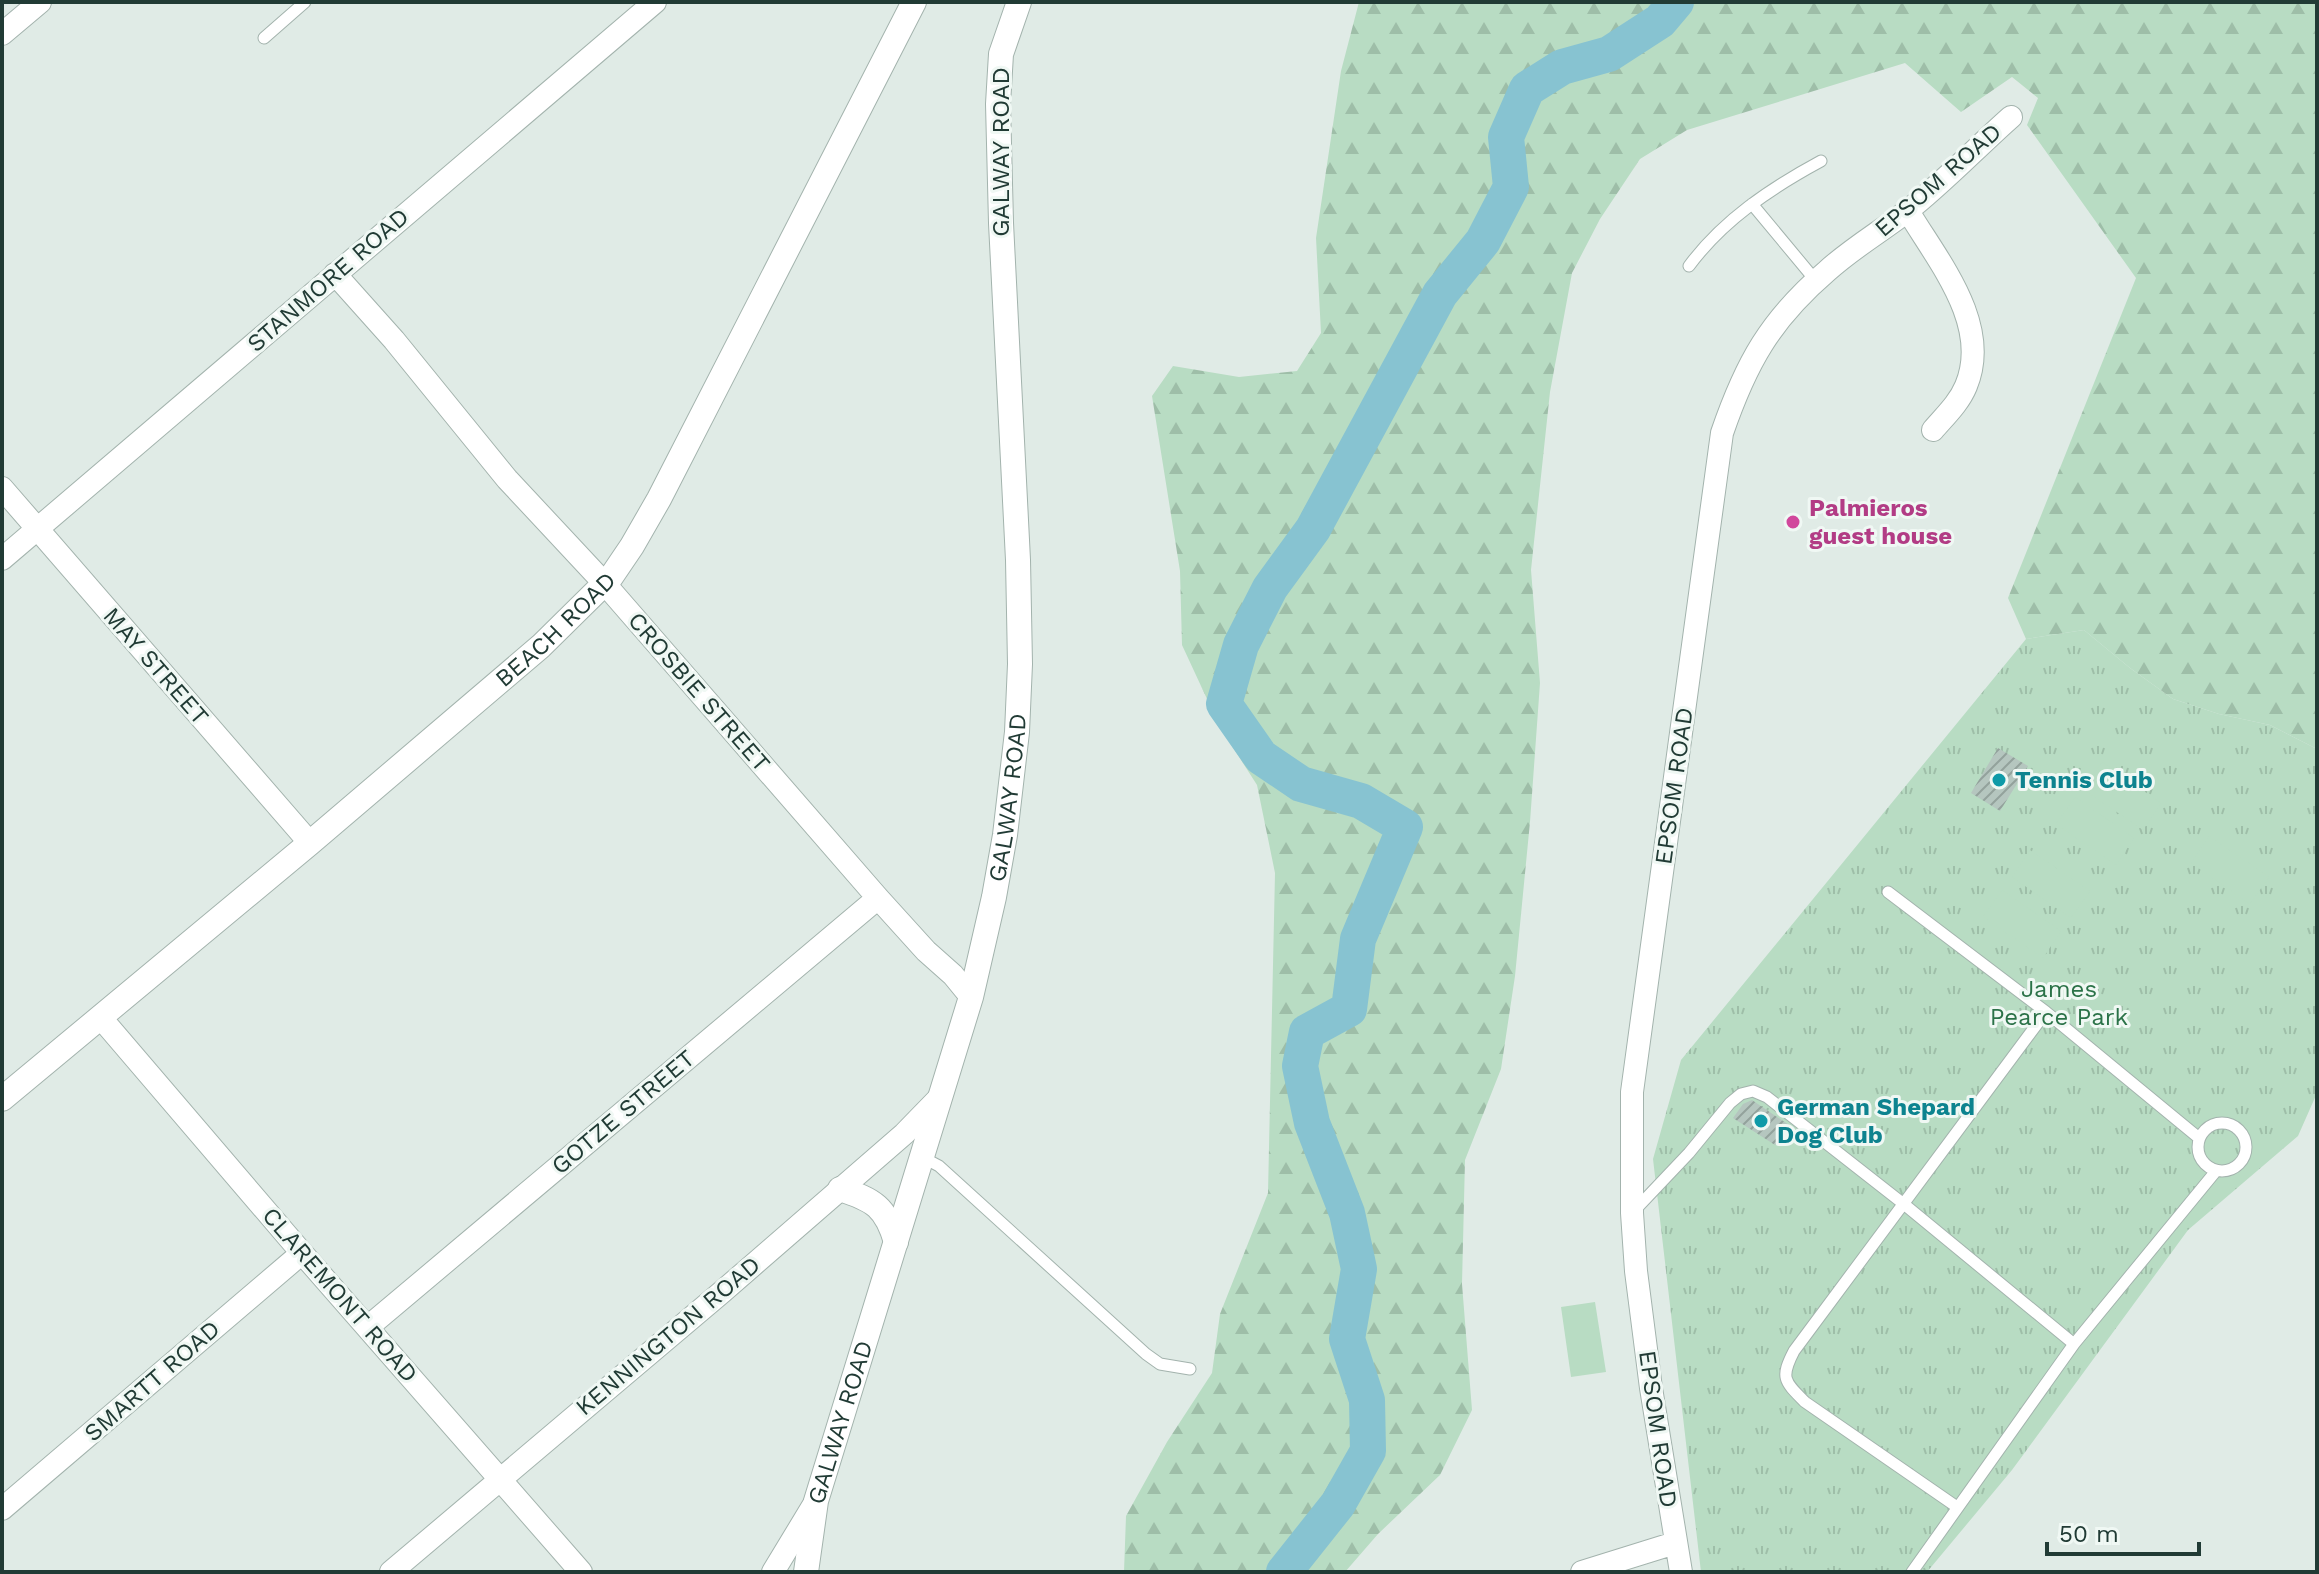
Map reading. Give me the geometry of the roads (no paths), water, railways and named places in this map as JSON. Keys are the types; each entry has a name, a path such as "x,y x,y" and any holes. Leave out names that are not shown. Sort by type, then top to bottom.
{"street":[{"path":"2,34 40,2"},
{"name":"STANMORE ROAD","path":"2,559 655,2"},
{"name":"BEACH ROAD","path":"2,1099 541,646 605,584 632,546 659,499 914,2"},
{"name":"GALWAY ROAD","path":"806,1572 816,1501 971,997 1005,835 1019,700 1018,560 998,104 1001,54 1019,2"},
{"name":"EPSOM ROAD","path":"1681,1572 1651,1388 1632,1213 1632,1092 1722,433 1739,385 1765,336 1780,317 1816,281 1908,211 2011,117"},
{"path":"1908,211 1962,302 1972,342 1968,383 1953,408 1933,430"},
{"name":"CROSBIE STREET","path":"335,274 394,340 507,479 605,584 878,898 971,997"},
{"name":"MAY STREET","path":"2,488 310,843"},
{"name":"GOTZE STREET","path":"368,1327 878,898"},
{"name":"CLAREMONT ROAD","path":"101,1018 581,1572"},
{"name":"KENNINGTON ROAD","path":"391,1572 722,1292 904,1134 940,1097"},
{"path":"840,1189 864,1197 882,1209 896,1242"},
{"name":"SMARTT ROAD","path":"2,1509 302,1253"},
{"path":"773,1572 816,1501"},
{"path":"1582,1572 1675,1543"}],"lane":[{"path":"264,38 305,2"},
{"path":"1689,266 1705,245 1752,204 1821,161"},
{"path":"1752,204 1816,281"},
{"path":"1888,892 2046,1012 2199,1138"},
{"path":"1957,1507 1805,1402 1787,1383 1784,1374 1794,1351 2046,1012"},
{"path":"1632,1213 1689,1153 1730,1103 1741,1094 1753,1091 1767,1097 1905,1205 2074,1344"},
{"path":"2225,1123 2240,1130 2244,1136 2244,1159 2232,1170 2216,1171 2200,1158 2199,1138 2210,1126 2225,1123"},
{"path":"922,1157 939,1166 1146,1354 1160,1364 1190,1369"},
{"path":"1912,1572 2074,1344 2216,1171"}],"waterway":[{"path":"1284,1572 1338,1504 1368,1451 1367,1400 1347,1339 1359,1269 1347,1213 1312,1123 1300,1066 1307,1032 1349,1009 1358,939 1405,827 1361,801 1301,784 1261,757 1224,704 1241,645 1270,588 1313,529 1440,294 1483,241 1511,187 1506,137 1527,89 1562,67 1609,54 1660,21 1676,2"}],"place":[{"name":"Palmieros guest house","path":"1793,522"},
{"name":"Tennis Club","path":"1999,780"},
{"name":"German Shepard Dog Club","path":"1761,1121"}],"park label":[{"name":"James Pearce Park","path":"2059,1003"}]}
